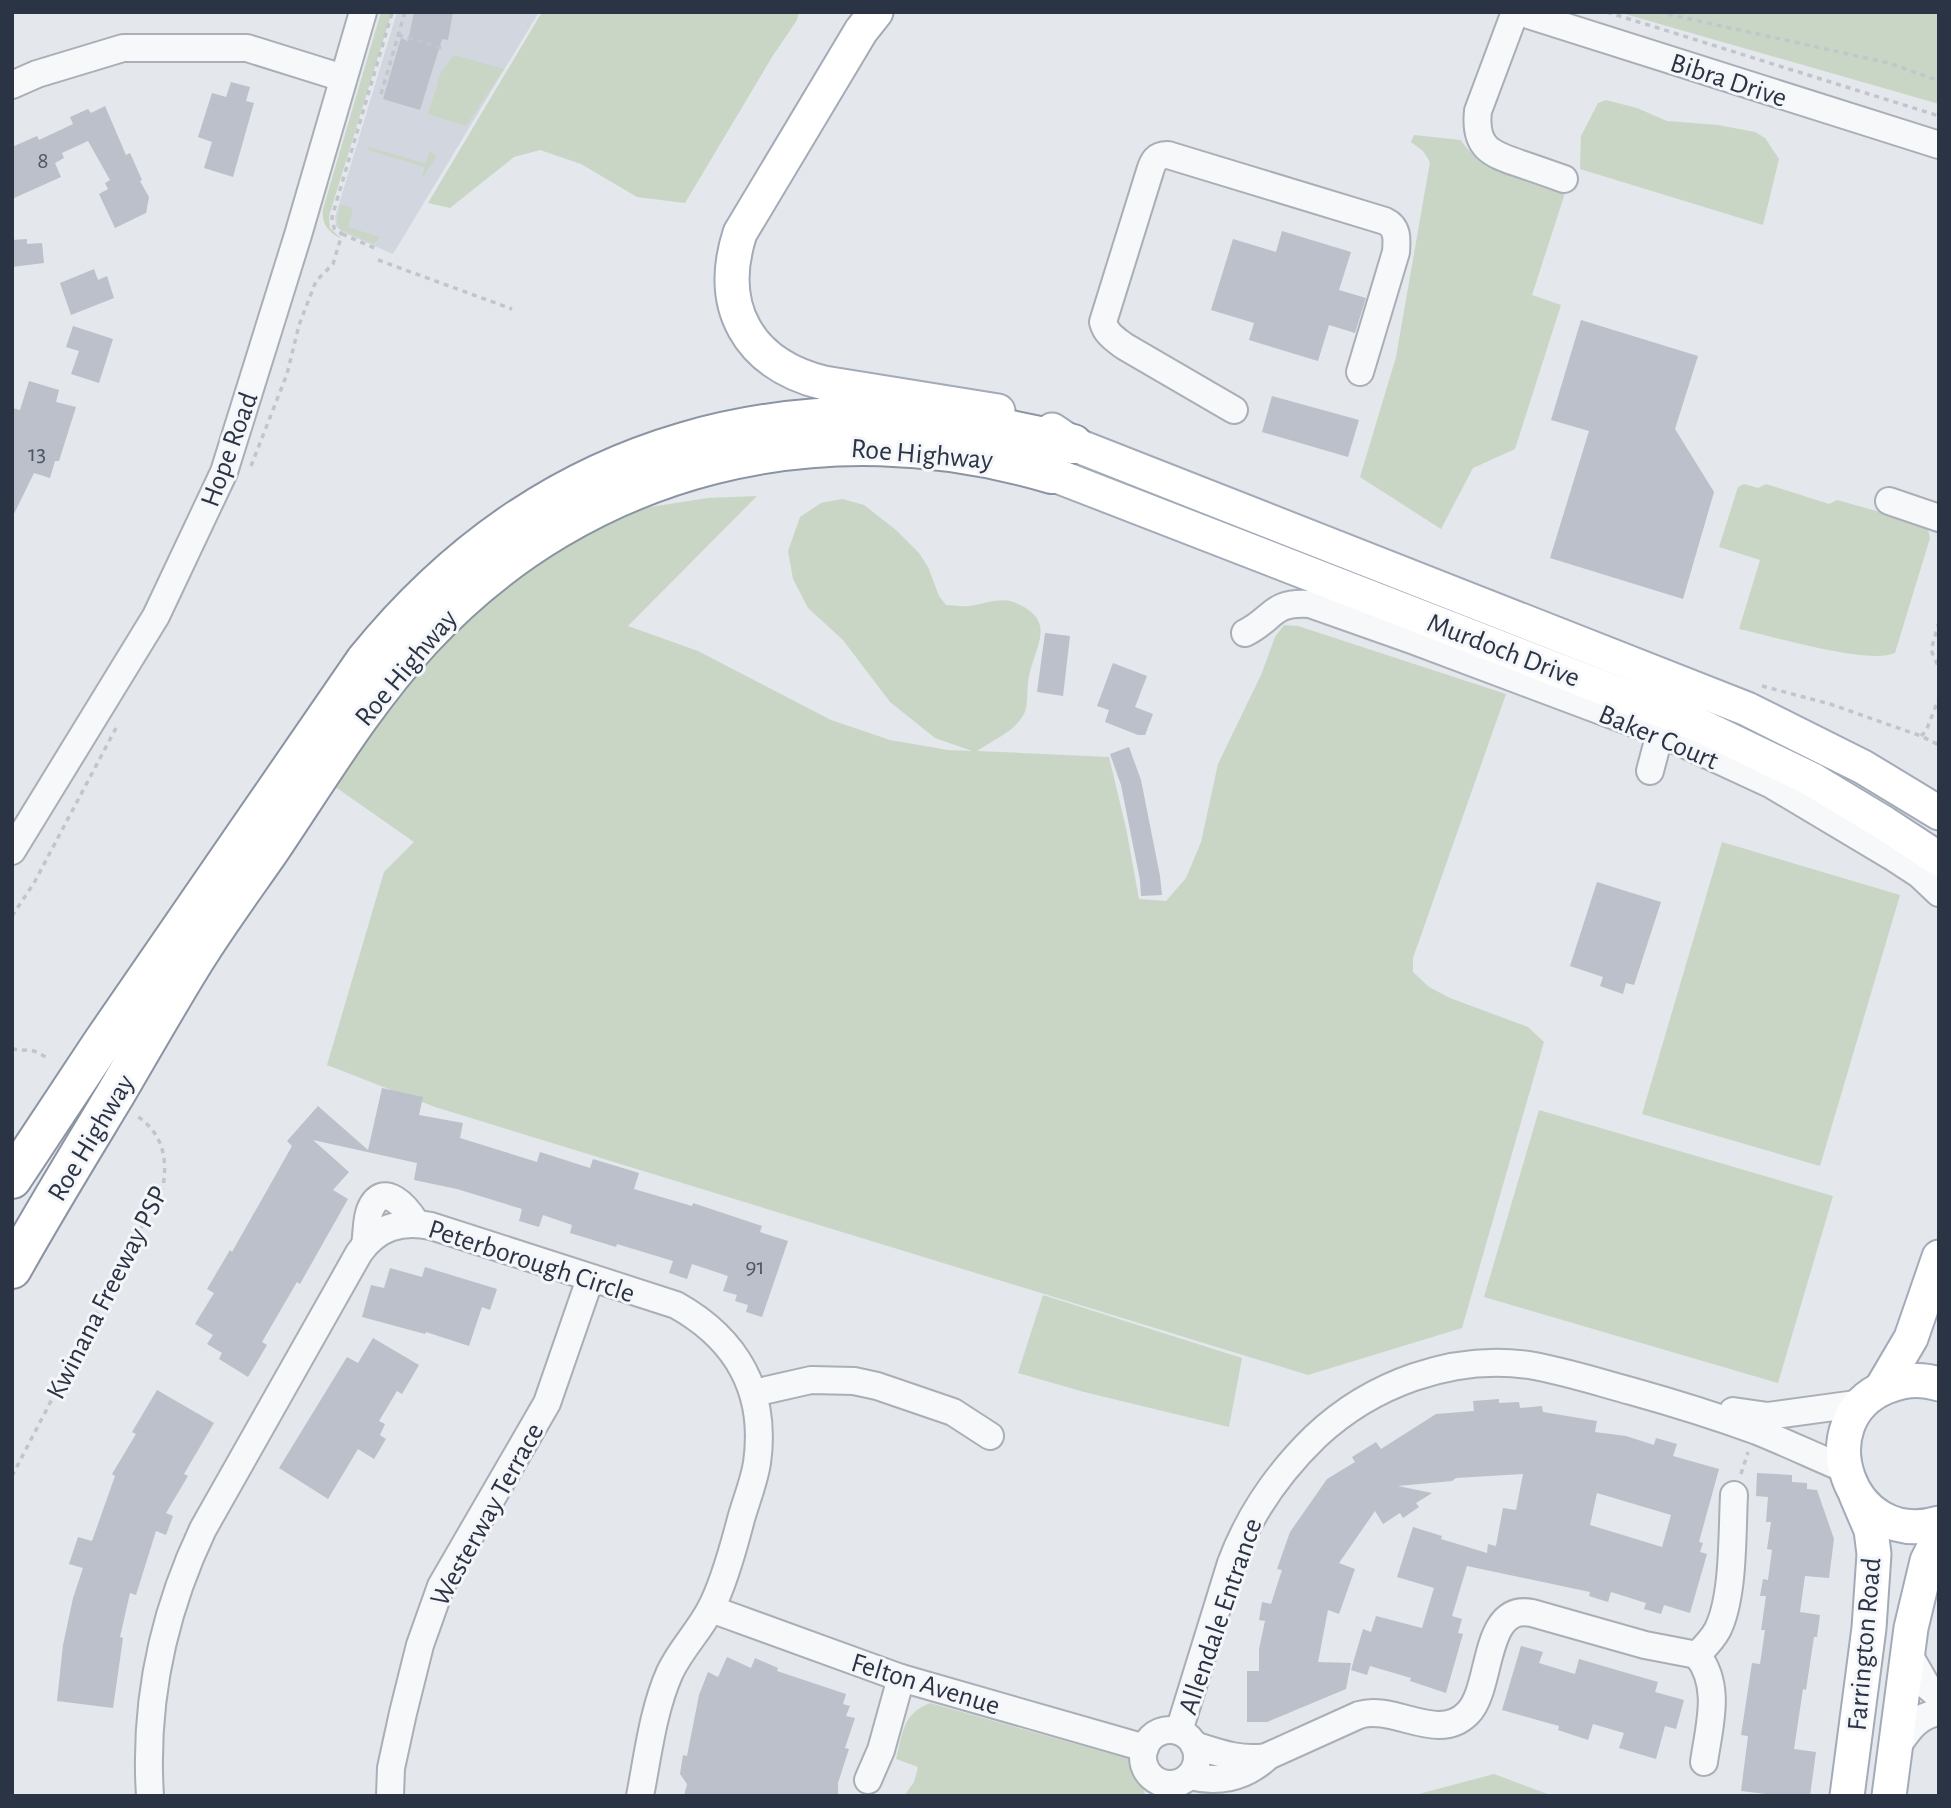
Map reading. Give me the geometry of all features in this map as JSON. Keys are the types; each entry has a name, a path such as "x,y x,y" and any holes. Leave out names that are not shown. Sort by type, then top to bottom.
{"highway":[{"name":"Roe Highway","path":"12,1179 102,1043 365,662 402,618 443,578 488,541 536,509 586,481 656,451 721,432 787,420 863,415 930,418 1004,427 1062,459"},
{"name":"Roe Highway","path":"12,1269 197,956 364,713 405,658 443,618 484,581 574,520 649,485 754,455 808,447 863,444 1062,459"},
{"path":"12,1209 197,956"},
{"path":"12,1160 102,1043"}],"main road":[{"path":"876,12 861,31 740,233 733,254 731,276 739,319 750,338 765,355 802,378 1015,415 1054,431 1062,459"},
{"name":"Murdoch Drive","path":"1062,459 1737,704 1835,751 1939,813"},
{"name":"Murdoch Drive","path":"1062,459 1697,724 1811,779 1939,859"},
{"path":"1939,1257 1911,1338 1872,1396 1853,1418 1846,1434 1843,1452 1850,1482 1870,1511 1887,1521 1907,1527 1939,1523"},
{"path":"1872,1396 1897,1383 1914,1380 1939,1384"},
{"name":"Farrington Road","path":"1847,1796 1870,1628 1874,1553 1871,1530 1850,1482"},
{"name":"Farrington Road","path":"1889,1796 1911,1628 1927,1561 1939,1537"}],"street":[{"name":"Hope Road","path":"12,851 156,616 224,472 298,235 363,12"},
{"path":"1517,12 1478,111 1476,125 1480,138 1493,155 1564,179"},
{"name":"Bibra Drive","path":"1517,12 1939,145"},
{"path":"12,85 37,74 122,48 247,48 343,78"},
{"path":"1234,410 1124,346 1105,328 1103,321 1150,171 1157,157 1168,155 1394,226 1396,251 1360,372"},
{"path":"1889,500 1939,517"},
{"name":"Baker Court","path":"1244,633 1281,607 1292,603 1310,604 1412,640 1660,733 1772,785 1891,856 1920,875 1939,893"},
{"path":"1650,771 1660,733"},
{"name":"Peterborough Circle","path":"150,1796 149,1731 153,1688 170,1614 186,1565 203,1529 365,1245 387,1228 397,1224 416,1223 676,1305 698,1318 720,1337 738,1361 754,1392 759,1426 757,1464 735,1541 711,1609 680,1654 665,1686 640,1796"},
{"name":"Westerway Terrace","path":"390,1796 391,1768 403,1713 420,1645 441,1586 547,1403 590,1279"},
{"name":"Allendale Entrance","path":"1186,1738 1231,1563 1247,1524 1288,1465 1325,1428 1370,1396 1421,1375 1488,1363 1526,1365 1551,1370 1669,1402 1758,1432 1850,1482"},
{"path":"754,1392 811,1380 854,1381 877,1386 953,1412 990,1436"},
{"name":"Allendale Entrance","path":"1669,1402 1768,1416 1872,1396"},
{"path":"1697,1655 1716,1633 1724,1611 1731,1561 1734,1495"},
{"name":"Felton Avenue","path":"711,1609 901,1678 1145,1748"},
{"path":"1145,1748 1143,1759 1148,1773 1163,1790 1190,1776 1205,1779 1226,1778 1248,1771 1266,1758 1365,1713 1384,1713 1439,1725 1459,1721 1477,1700 1497,1630 1508,1617 1517,1613 1532,1614 1645,1645 1697,1655 1708,1672 1712,1692 1703,1762"},
{"path":"1908,1653 1927,1686 1939,1696"},
{"path":"867,1780 881,1750 901,1678"},
{"path":"1895,1750 1913,1724 1927,1714 1939,1712"},
{"name":"Allendale Entrance","path":"1145,1748 1150,1739 1168,1730 1186,1738 1197,1760 1190,1776"},
{"path":"1186,1738 1228,1756 1266,1758"}],"path":[{"path":"381,94 405,12"},
{"path":"1607,12 1939,116"},
{"path":"1658,12 1889,64 1939,81"},
{"path":"398,35 446,49"},
{"path":"342,234 377,249"},
{"path":"378,260 512,309"},
{"path":"1939,622 1931,650 1939,668"},
{"path":"1756,685 1830,704 1922,736 1939,745"},
{"path":"1922,736 1939,698"},
{"path":"12,1049 34,1051 50,1059"},
{"name":"Kwinana Freeway PSP","path":"12,1476 163,1186 166,1161 163,1149 152,1128 132,1113"},
{"path":"1734,1495 1751,1443"}],"shaded area":[{"path":"397,12 539,12 393,254 342,232 336,226 335,217"}],"green space":[{"path":"381,12 392,12 329,216 330,228 342,239 327,227 323,219 323,209"},
{"path":"542,12 799,12 797,20 685,203 637,197 581,164 540,150 514,157 450,208 428,203"},
{"path":"1618,12 1939,12 1939,104"},
{"path":"454,55 504,69 466,126 428,114 441,72"},
{"path":"1606,100 1637,108 1667,121 1718,125 1755,132 1765,138 1779,159 1763,225 1580,169 1581,136 1598,103"},
{"path":"1414,135 1461,140 1481,161 1494,168 1566,190 1532,295 1561,305 1515,449 1473,468 1441,529 1360,477 1396,357 1430,162 1423,151 1411,142"},
{"path":"369,147 426,164 430,150 436,157 421,180 425,167 368,150"},
{"path":"340,205 353,208 348,227 380,237 374,244 340,229 337,222"},
{"path":"1744,484 1758,488 1766,484 1829,504 1837,500 1927,525 1930,538 1895,653 1882,656 1842,653 1739,629 1760,560 1719,547 1738,487"},
{"path":"757,496 628,626 698,651 831,720 890,740 948,750 972,751 935,738 890,702 843,640 808,608 793,579 788,551 800,517 821,503 842,499 864,505 896,530 919,553 946,605 965,606 1010,601 1029,610 1036,618 1040,626 1039,644 1029,676 1024,714 1009,731 977,751 1109,757 1139,899 1166,901 1186,878 1201,842 1218,764 1261,675 1275,637 1284,625 1298,626 1506,694 1413,958 1413,972 1429,987 1450,998 1528,1027 1544,1042 1462,1328 1308,1375 435,1107 327,1065 384,872 414,842 334,786 356,748 454,624 612,513 708,498"},
{"path":"1722,842 1900,895 1820,1166 1642,1114"},
{"path":"1539,1110 1833,1196 1778,1383 1484,1297"},
{"path":"1043,1295 1242,1358 1229,1427 1018,1373"},
{"path":"930,1703 1140,1762 1145,1796 904,1796 914,1782 918,1767 896,1759 902,1733 914,1713"},
{"path":"1494,1774 1553,1796 1411,1796"}],"building":[{"path":"414,12 453,12 448,40 442,39 420,110 383,99 401,38 408,41"},
{"path":"231,82 250,87 246,101 254,103 233,177 204,168 212,142 198,137 212,93 226,97"},
{"path":"105,106 126,155 130,153 149,197 146,213 115,228 99,194 108,189 105,183 110,180 88,141 62,153 64,158 55,163 61,177 12,199 12,147 37,136 39,140 73,124 70,117 88,109 91,113"},
{"path":"1282,231 1351,252 1339,290 1366,298 1355,333 1329,325 1318,361 1249,340 1254,323 1211,310 1233,239 1276,252"},
{"path":"27,239 27,244 42,243 44,263 12,267 12,240"},
{"path":"94,269 98,280 107,276 114,298 71,315 60,283"},
{"path":"1581,320 1698,356 1675,429 1714,492 1683,599 1550,558 1589,431 1551,420"},
{"path":"73,326 113,339 99,383 71,374 79,351 66,347"},
{"path":"29,381 59,390 56,402 76,407 59,461 55,461 50,478 34,473 12,518 12,408 20,410"},
{"path":"1272,396 1359,420 1348,457 1262,432"},
{"path":"1045,633 1070,636 1063,696 1037,692"},
{"path":"1113,663 1147,676 1135,707 1153,714 1145,735 1138,735 1105,722 1109,710 1097,706"},
{"path":"1129,747 1141,780 1162,895 1141,896 1121,785 1110,754"},
{"path":"1597,882 1661,902 1634,985 1626,983 1623,994 1600,986 1603,977 1570,966"},
{"path":"382,1088 423,1097 419,1115 463,1123 460,1138 537,1162 540,1152 590,1168 593,1159 639,1173 634,1189 692,1206 693,1203 762,1226 760,1232 788,1241 762,1317 746,1312 748,1305 735,1301 737,1295 723,1291 728,1276 692,1264 687,1279 669,1273 673,1261 570,1233 572,1225 543,1215 539,1227 519,1221 522,1209 457,1189 414,1180 417,1163 313,1140 349,1172 333,1190 348,1199 300,1284 297,1282 262,1342 267,1345 248,1377 219,1359 222,1353 207,1344 213,1335 195,1324 214,1293 207,1289 230,1250 232,1252 292,1146 287,1141 318,1106 368,1150"},
{"path":"425,1267 497,1289 490,1310 482,1307 469,1346 426,1332 425,1334 362,1317 371,1285 384,1288 390,1268 422,1277"},
{"path":"373,1338 419,1365 402,1394 397,1391 379,1421 385,1424 380,1435 386,1439 374,1459 358,1449 328,1499 279,1468 347,1357 358,1363"},
{"path":"157,1390 214,1423 184,1474 188,1476 166,1513 173,1516 166,1535 156,1531 136,1595 130,1593 120,1637 123,1638 113,1708 57,1701 63,1645 73,1598 83,1568 69,1564 78,1537 92,1541 115,1476 112,1474 136,1434 132,1432"},
{"path":"1499,1399 1499,1403 1519,1402 1520,1408 1542,1406 1543,1412 1597,1421 1595,1432 1626,1436 1654,1445 1656,1438 1677,1444 1673,1456 1719,1469 1699,1542 1703,1543 1700,1552 1707,1554 1690,1613 1664,1605 1661,1614 1644,1609 1646,1603 1611,1592 1608,1602 1589,1596 1590,1592 1467,1566 1452,1616 1462,1619 1458,1633 1463,1634 1446,1693 1410,1681 1411,1678 1370,1666 1367,1675 1351,1670 1363,1629 1371,1632 1376,1616 1422,1628 1434,1588 1397,1577 1413,1527 1487,1553 1488,1544 1496,1546 1503,1508 1516,1510 1523,1474 1456,1478 1452,1481 1398,1486 1432,1493 1416,1503 1419,1507 1403,1518 1400,1513 1383,1524 1375,1511 1339,1563 1355,1569 1339,1614 1328,1610 1318,1662 1351,1663 1346,1689 1267,1722 1247,1722 1247,1671 1259,1671 1259,1649 1265,1621 1259,1620 1262,1602 1271,1604 1282,1570 1277,1569 1290,1532 1327,1479 1355,1462 1352,1457 1376,1442 1381,1449 1436,1414 1474,1411 1473,1401","holes":["1597,1493 1671,1515 1662,1547 1590,1525"]},
{"path":"1757,1473 1792,1475 1792,1482 1807,1483 1807,1489 1817,1490 1834,1539 1829,1578 1805,1576 1800,1612 1820,1615 1806,1690 1803,1689 1794,1749 1816,1752 1810,1796 1741,1791 1748,1736 1741,1735 1752,1663 1760,1664 1766,1596 1760,1596 1763,1579 1768,1580 1772,1550 1767,1549 1771,1522 1766,1522 1768,1497 1756,1496"},
{"path":"1521,1646 1543,1652 1539,1663 1575,1674 1579,1659 1658,1682 1655,1692 1684,1700 1676,1729 1665,1726 1656,1759 1619,1748 1624,1733 1593,1724 1588,1740 1558,1730 1559,1726 1502,1710"},
{"path":"727,1657 751,1668 755,1658 778,1668 777,1671 846,1694 843,1704 850,1706 846,1716 855,1718 845,1748 849,1749 838,1783 838,1796 684,1796 687,1784 680,1774 683,1755 687,1756 699,1695 708,1672 718,1677"}]}
